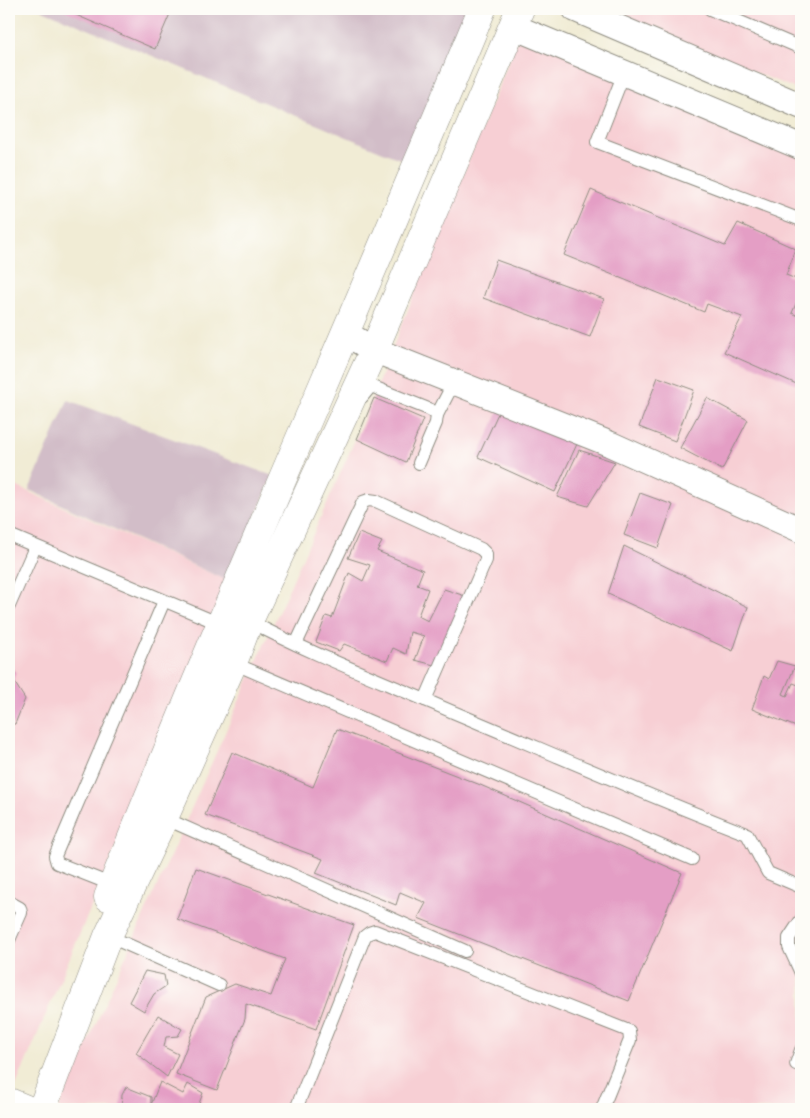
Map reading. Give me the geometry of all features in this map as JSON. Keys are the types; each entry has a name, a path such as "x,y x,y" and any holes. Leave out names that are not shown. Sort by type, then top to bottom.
{"main road":[{"path":"25,1108 113,885 220,624 482,9"},
{"path":"25,1108 164,818 233,663 248,622 366,384 374,350 516,18"},
{"path":"436,120 468,133"}],"street":[{"path":"575,9 801,106"},
{"path":"516,18 624,73 801,147"},
{"path":"345,333 374,350 610,444 801,530"}],"lane":[{"path":"710,9 801,48"},
{"path":"624,73 597,142 801,220"},
{"path":"419,463 436,423 437,415 454,382"},
{"path":"348,429 366,384 431,410 437,415"},
{"path":"296,644 363,502 369,500 376,501 481,549 486,554 486,560 426,700"},
{"path":"9,535 220,624"},
{"path":"9,606 34,547"},
{"path":"113,885 57,863 55,856 164,601"},
{"path":"248,622 426,700 676,806 747,834 768,873 801,887"},
{"path":"233,663 692,859"},
{"path":"164,818 465,951"},
{"path":"9,902 20,908 21,913 9,940"},
{"path":"801,920 789,938 789,947 801,973"},
{"path":"296,1109 365,936 369,932 375,931 629,1031 630,1040 602,1109"},
{"path":"108,936 219,985"},
{"path":"796,1064 801,1050"}],"shaded area":[{"path":"40,9 469,9 407,162"},
{"path":"596,9 801,9 801,91"},
{"path":"521,31 801,150 801,1109 58,1109 355,440"},
{"path":"68,400 273,476 228,581 29,490"},
{"path":"9,483 228,581 12,1095 9,1093"}],"building":[{"path":"62,9 172,9 155,49"},
{"path":"591,190 725,246 738,223 796,249 786,275 801,281 801,292 792,313 801,317 801,386 724,352 742,317 707,304 704,312 564,255"},
{"path":"496,260 604,299 590,337 483,298"},
{"path":"658,377 694,390 675,441 639,427"},
{"path":"374,398 423,419 406,462 357,439"},
{"path":"707,398 748,420 722,470 680,448"},
{"path":"500,409 577,444 555,492 478,457"},
{"path":"579,450 615,462 588,506 557,497"},
{"path":"640,493 673,505 658,548 624,535"},
{"path":"359,533 382,542 377,551 423,570 417,585 428,589 418,616 428,621 444,589 465,596 434,665 415,660 424,636 410,632 406,654 393,648 387,661 344,644 339,651 316,642 326,616 332,618 349,573 363,581 370,565 348,558"},
{"path":"624,546 748,607 733,651 608,594"},
{"path":"777,661 795,666 783,694 787,696 793,683 801,686 801,729 752,709 764,676 769,679"},
{"path":"9,668 16,672 13,680 25,699 15,724 9,724"},
{"path":"337,729 478,784 682,873 629,1001 418,918 426,903 400,892 396,905 316,873 323,859 205,815 232,752 313,787"},
{"path":"196,868 354,925 316,1029 246,1004 245,1019 217,1090 176,1074 206,997 235,984 271,996 285,959 177,919"},
{"path":"145,971 164,975 166,986 154,994 144,1011 129,1002"},
{"path":"158,1015 182,1029 178,1036 166,1037 164,1047 178,1054 167,1077 136,1053"},
{"path":"160,1082 183,1094 188,1084 203,1093 197,1109 121,1109 122,1095 126,1087 151,1097 151,1105"}]}
